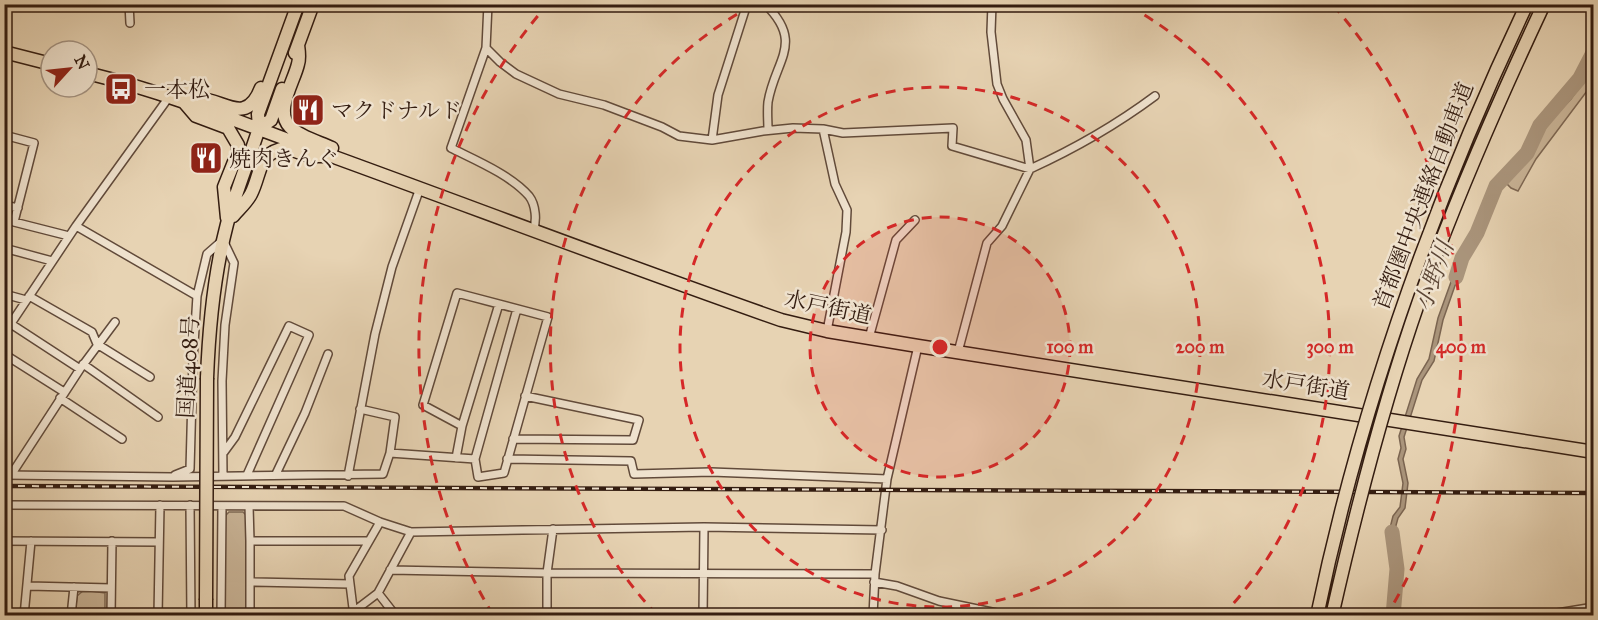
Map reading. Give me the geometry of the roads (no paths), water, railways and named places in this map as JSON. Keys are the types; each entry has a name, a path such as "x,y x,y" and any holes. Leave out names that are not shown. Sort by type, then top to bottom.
{"highway":[{"path":"297,4 258,114 259,128 271,120 313,4"},
{"name":"首都圏中央連絡自動車道","path":"1317,615 1362,433 1395,326 1454,166 1492,77 1527,4"},
{"name":"首都圏中央連絡自動車道","path":"1332,615 1376,441 1419,302 1469,171 1544,4"},
{"path":"184,102 201,99 237,109 252,102 258,96 275,52 286,36"},
{"path":"298,45 299,62 284,109 287,123 298,132 352,157 357,165"},
{"path":"4,52 39,61"},
{"name":"水戸街道","path":"99,77 169,97 259,128 533,232 781,320 827,331 918,346 1593,452"},
{"path":"184,102 196,116 228,128 235,136 238,152 224,187 228,222"},
{"name":"国道408号","path":"206,615 207,378 214,289 228,222 259,128"},
{"path":"228,222 250,195 261,163 267,155 287,148 309,156 333,156"}],"street":[{"path":"129,4 130,23"},
{"path":"488,4 486,48 451,148 498,172 530,197 537,221 533,232"},
{"path":"712,140 718,95 747,4"},
{"path":"765,4 786,34 785,51 768,102 768,130"},
{"path":"958,352 987,243 1002,226 1030,169 1026,140 1002,99 997,84 992,4"},
{"path":"486,48 516,74 559,94 604,105 662,127 679,136 712,140 794,128 852,133 953,128 952,146 1030,169 1071,150 1135,111 1155,96"},
{"path":"4,334 8,323 169,97"},
{"path":"823,129 835,184 847,210 846,232 827,331"},
{"path":"4,135 34,143 14,222 69,236"},
{"path":"348,476 375,334 392,267 420,188"},
{"path":"4,205 18,208"},
{"path":"869,338 896,240 915,220"},
{"path":"76,226 197,296"},
{"path":"172,477 190,469 197,296 207,254 223,240 234,263 222,381 223,476"},
{"path":"4,248 52,261"},
{"path":"462,426 423,405 458,293 548,317 504,473 478,477 475,459 517,309"},
{"path":"4,294 28,298 92,332 97,344 150,377"},
{"path":"456,458 462,426 499,304"},
{"path":"8,475 81,366 115,322"},
{"path":"8,323 81,366 158,417"},
{"path":"224,452 235,437 289,326 309,334 247,475"},
{"path":"873,615 874,582 887,479 918,346"},
{"path":"4,354 122,439"},
{"path":"276,474 305,412 328,354"},
{"path":"513,439 633,440 639,420 525,396"},
{"path":"8,475 172,477 383,474 390,453 395,417 360,409"},
{"path":"390,453 475,459"},
{"path":"507,459 632,462 634,474 711,472 887,479"},
{"path":"4,505 344,506 380,522 411,532 704,526 882,530"},
{"path":"158,615 160,505"},
{"path":"190,505 191,615"},
{"path":"221,615 222,506"},
{"path":"249,506 250,615"},
{"path":"354,614 349,576 380,522"},
{"path":"703,615 704,526"},
{"path":"547,615 547,573 553,528"},
{"path":"354,614 378,593 411,532"},
{"path":"4,541 159,542"},
{"path":"24,615 31,541"},
{"path":"250,541 369,541"},
{"path":"111,615 112,542"},
{"path":"390,570 875,574"},
{"path":"251,582 350,584"},
{"path":"874,582 897,586 939,601 1011,615"},
{"path":"28,586 111,588"},
{"path":"70,615 74,587"},
{"path":"378,593 396,615"},
{"path":"1539,615 1593,607"}],"waterway":[{"name":"小野川","path":"1456,277 1462,258 1477,233 1496,186 1527,153 1540,125 1580,78 1594,51"},
{"name":"小野川","path":"1392,532 1397,569 1393,616"}],"railway":[{"path":"4,486 1594,493"}],"place":[{"name":"一本松","path":"121,89"},
{"name":"マクドナルド","path":"308,110"},
{"name":"焼肉きんぐ","path":"206,158"}]}
